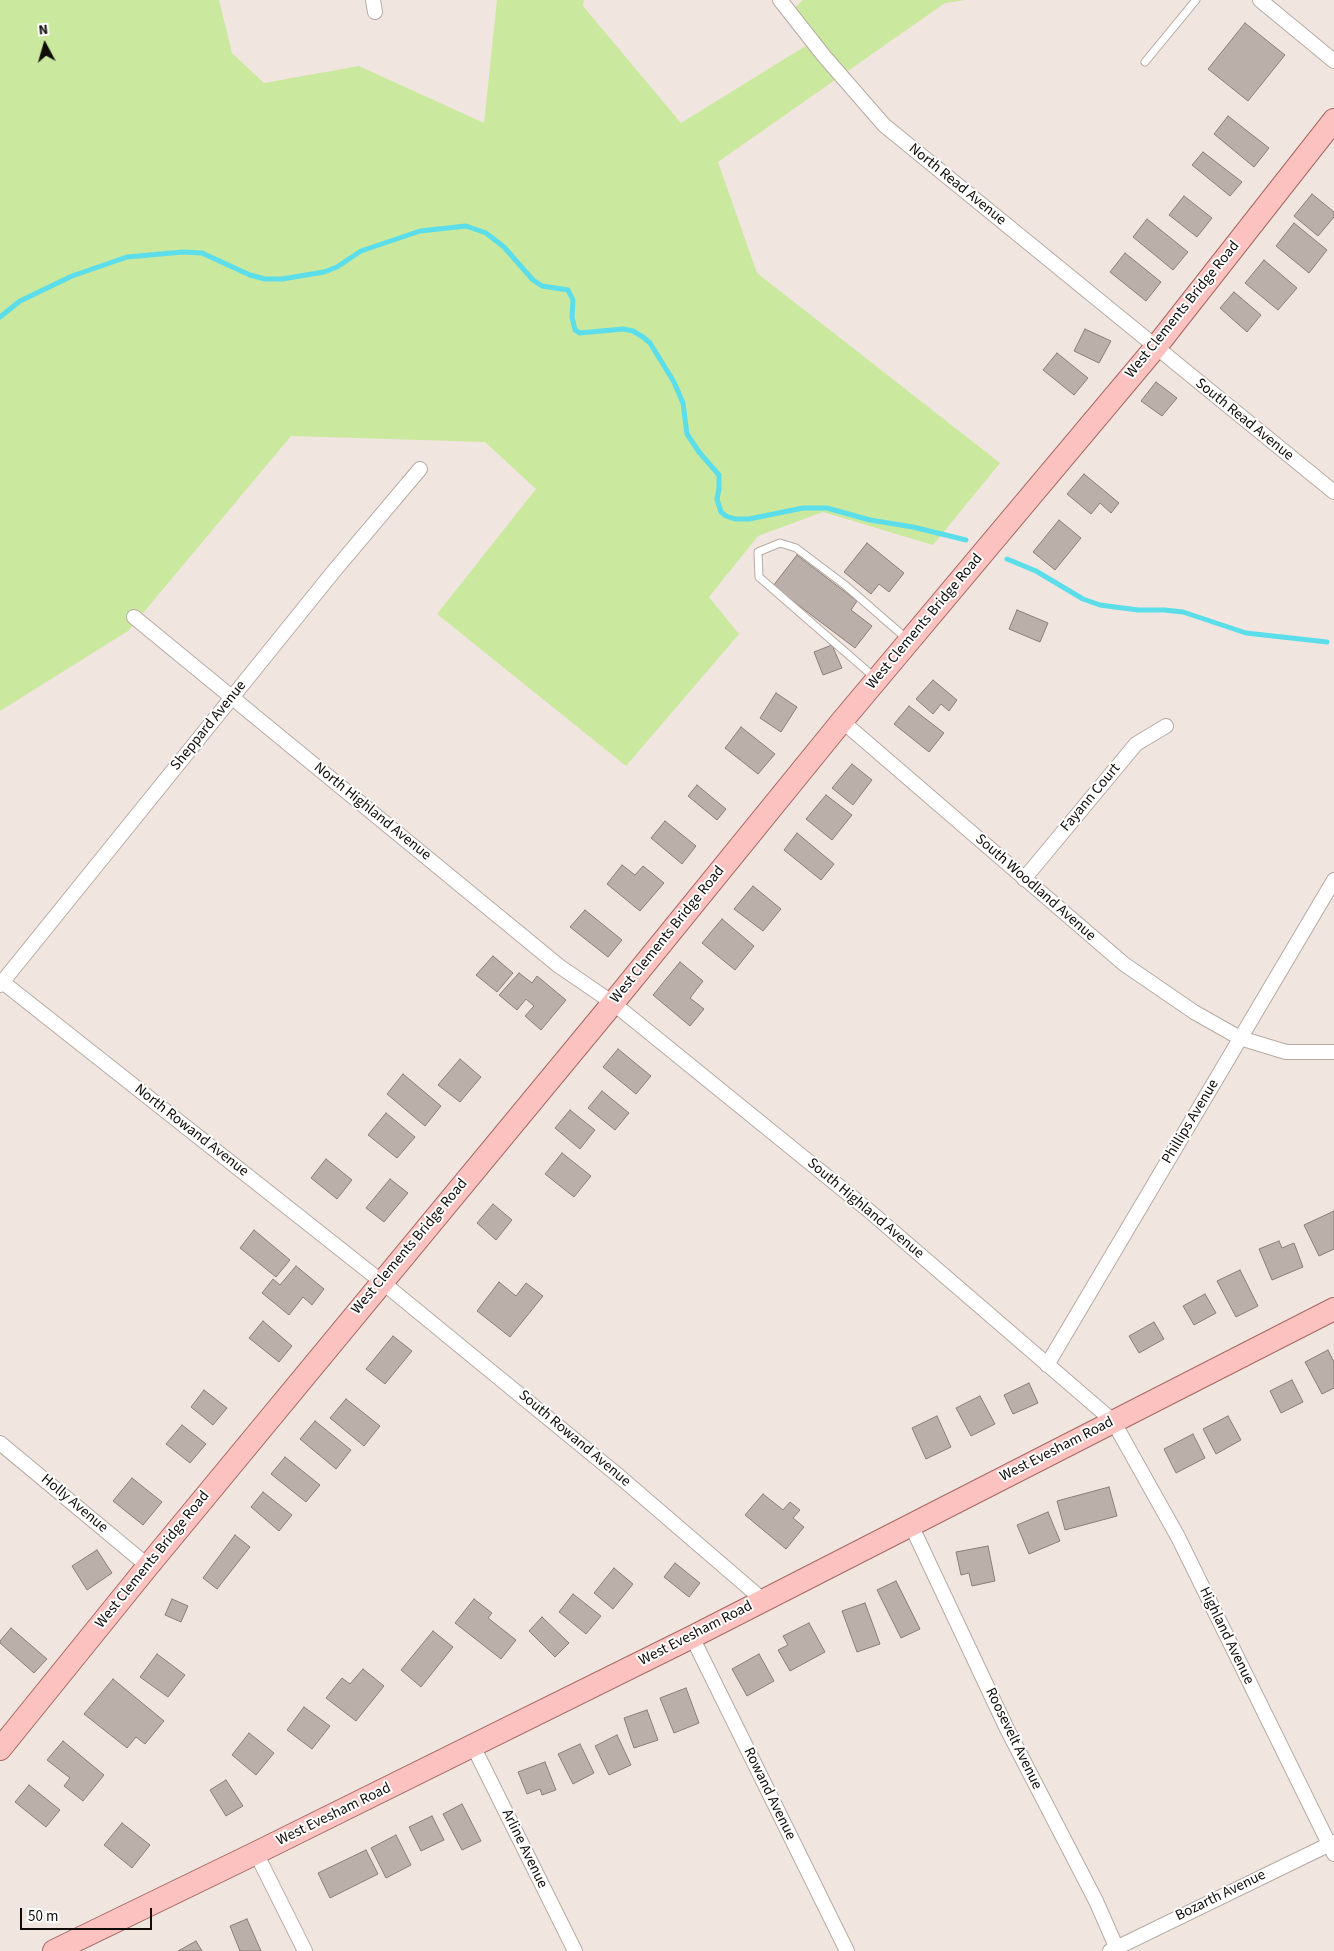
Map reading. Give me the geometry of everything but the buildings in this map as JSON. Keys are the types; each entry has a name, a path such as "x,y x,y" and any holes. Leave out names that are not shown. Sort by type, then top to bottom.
{"main road":[{"name":"West Clements Bridge Road","path":"0,1747 613,1003 876,679 1155,348 1334,120"},
{"name":"West Evesham Road","path":"54,1951 692,1637 1334,1309"}],"street":[{"name":"North Read Avenue","path":"780,0 824,56 884,125 1155,348"},
{"path":"1260,0 1334,61"},
{"name":"South Read Avenue","path":"1155,348 1334,492"},
{"name":"Sheppard Avenue","path":"1,982 334,571 420,469"},
{"name":"North Highland Avenue","path":"134,617 559,966 613,1003"},
{"name":"South Woodland Avenue","path":"842,721 1124,964 1194,1012 1240,1038 1286,1052 1334,1052"},
{"name":"Fayann Court","path":"1024,879 1136,744 1166,726"},
{"name":"Phillips Avenue","path":"1047,1365 1334,880"},
{"name":"North Rowand Avenue","path":"1,982 382,1282"},
{"name":"South Highland Avenue","path":"613,1003 867,1209 1113,1421"},
{"name":"South Rowand Avenue","path":"382,1282 620,1477 763,1600"},
{"name":"Highland Avenue","path":"1113,1421 1178,1537 1332,1846"},
{"name":"Holly Avenue","path":"0,1443 148,1566"},
{"name":"Roosevelt Avenue","path":"911,1525 1007,1729 1096,1901 1115,1950"},
{"name":"Rowand Avenue","path":"692,1637 847,1951"},
{"name":"Arline Avenue","path":"473,1746 575,1951"},
{"name":"Bozarth Avenue","path":"1115,1950 1332,1846"},
{"path":"256,1853 305,1951"}],"lane":[{"path":"1145,62 1196,0"},
{"path":"876,679 759,577 758,552 780,543 796,548 909,640"}],"green space":[{"path":"0,0 219,0 232,53 264,83 359,66 484,123 497,0 584,0 583,6 681,123 812,42 787,15 803,0 965,0 945,3 718,162 757,273 1000,463 933,545 823,512 758,536 709,597 739,634 626,766 437,614 536,489 485,442 291,436 128,631 0,711"}],"waterway":[{"path":"0,317 20,301 72,276 127,257 183,252 202,253 250,275 265,279 282,279 324,272 337,267 361,251 420,231 466,226 486,233 504,247 533,280 542,286 568,290 573,300 572,317 575,330 580,333 623,329 633,331 650,343 674,382 683,403 687,434 699,452 719,475 717,499 721,512 726,516 735,519 749,519 803,508 827,508 870,520 913,527 966,540"},
{"path":"1007,559 1036,571 1083,599 1100,605 1138,610 1183,612 1246,633 1327,642"}]}
